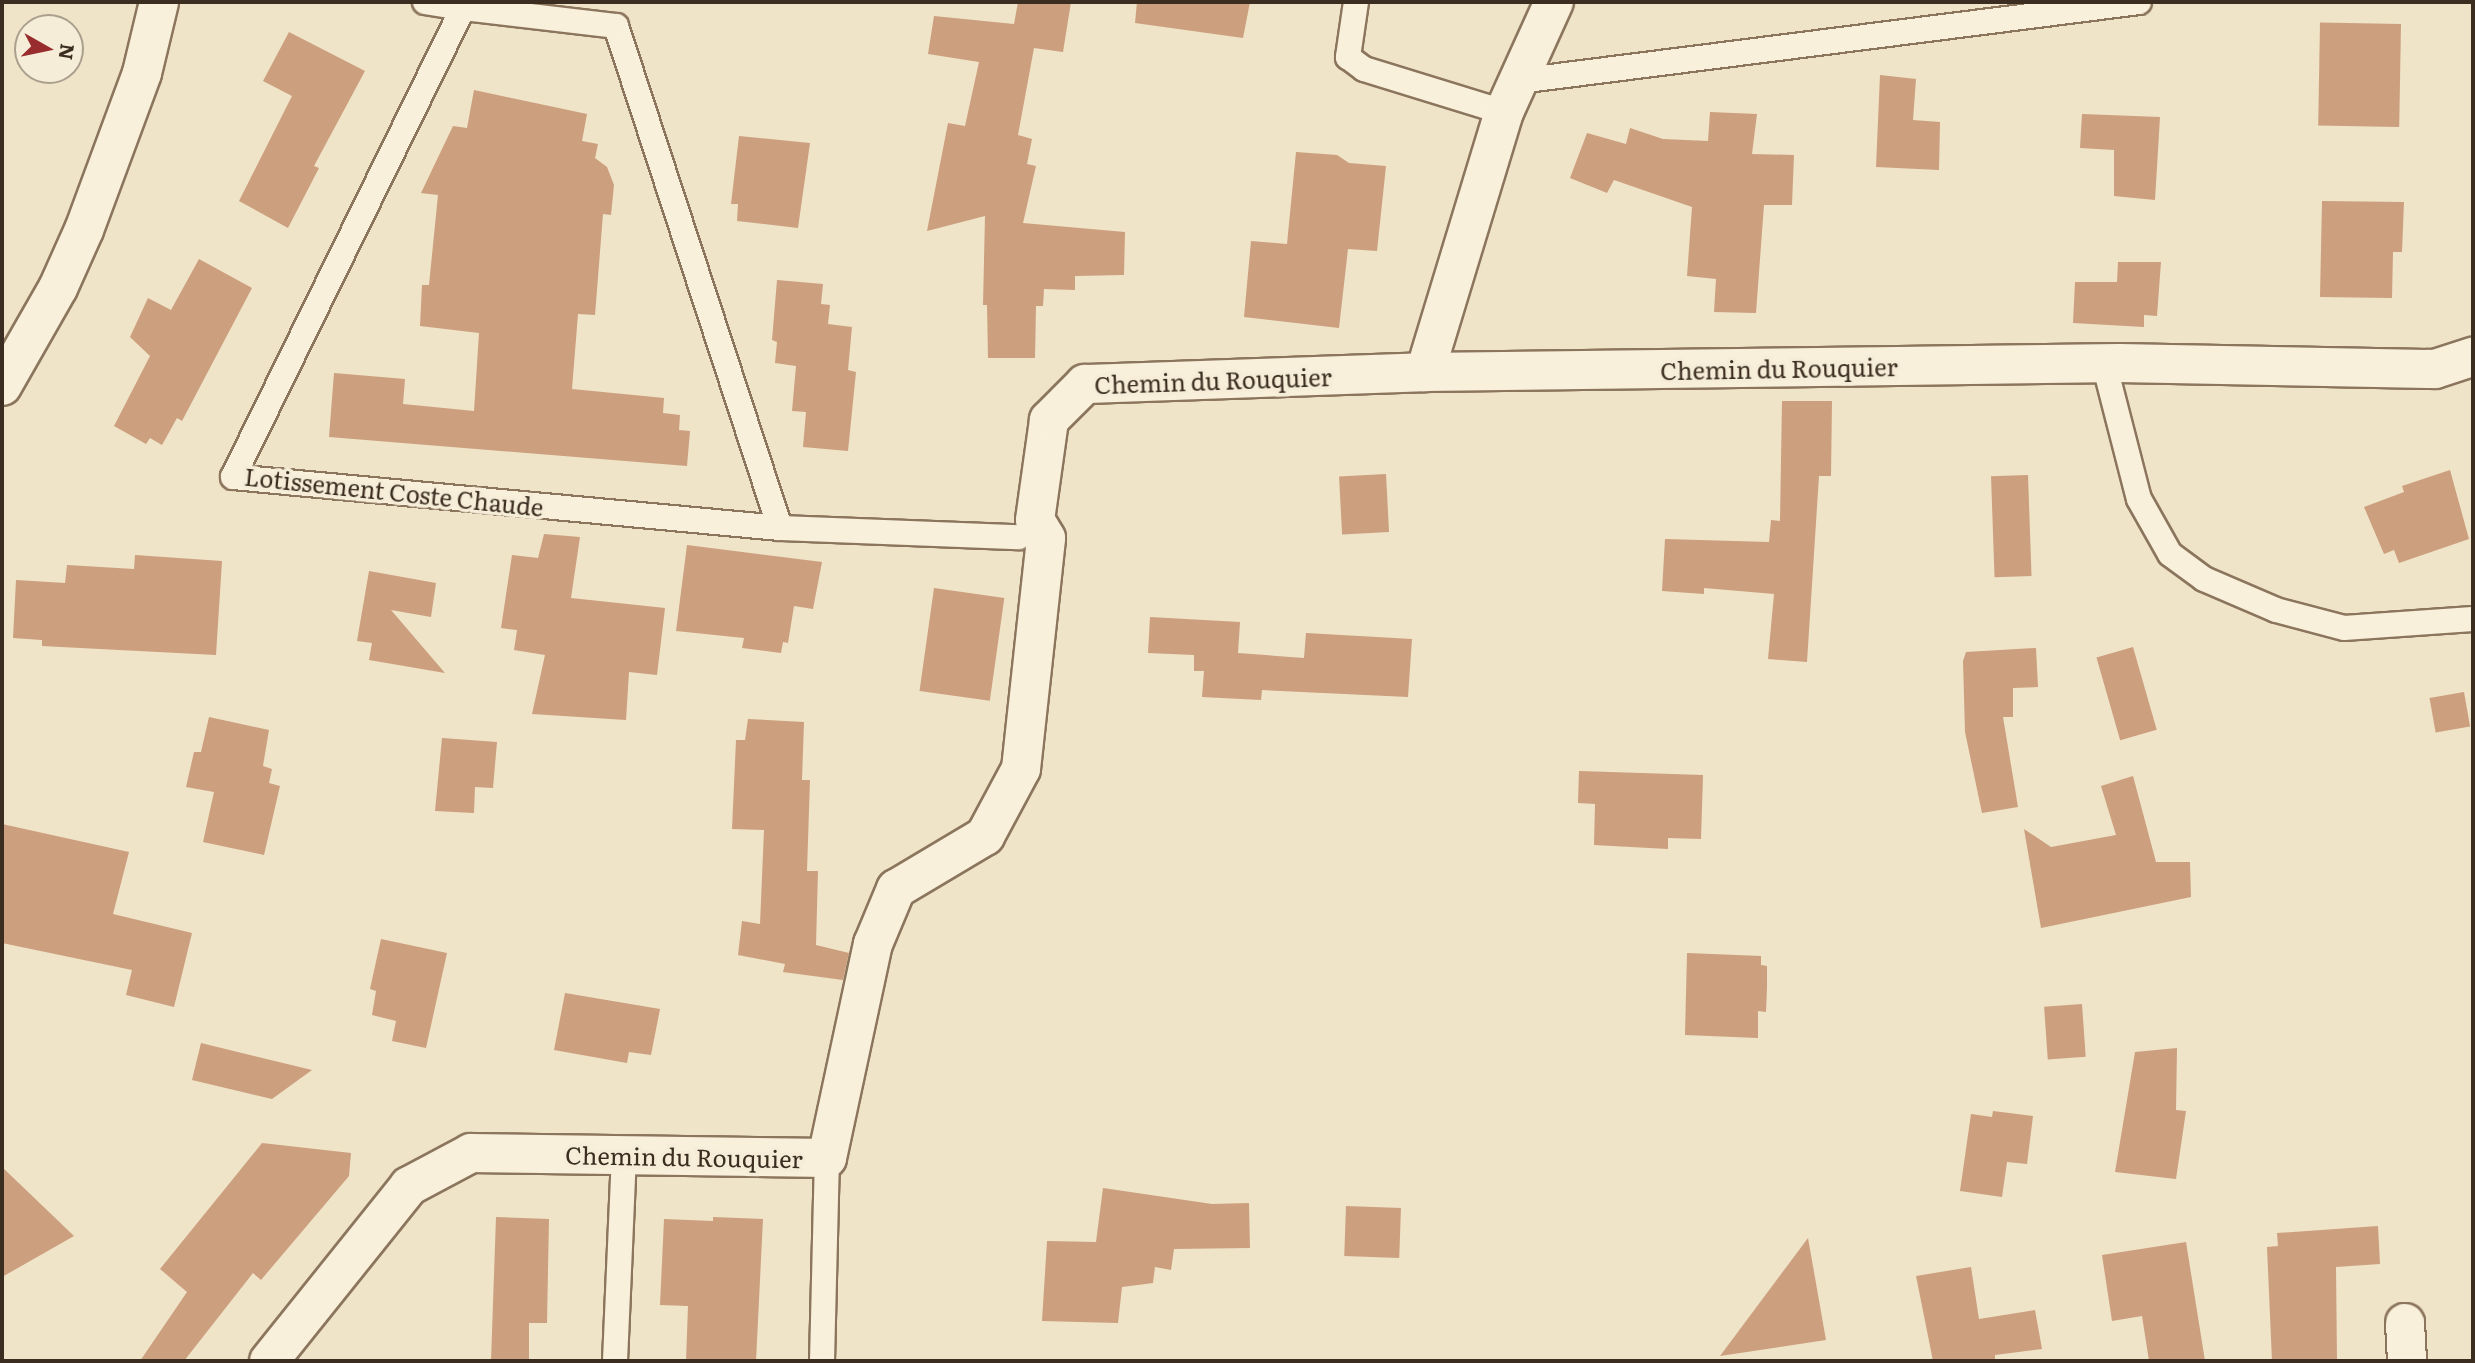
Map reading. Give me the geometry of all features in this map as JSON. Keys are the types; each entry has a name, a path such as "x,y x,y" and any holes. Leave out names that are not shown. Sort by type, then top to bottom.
{"street":[{"path":"2,386 58,288 84,230 142,73 159,2"},
{"path":"1425,372 1512,97 1554,2"},
{"name":"Chemin du Rouquier","path":"269,1361 409,1186 471,1153 827,1158 873,944 896,889 985,836 1021,769 1046,538 1035,520 1049,420 1085,384 1425,372 2104,363 2435,369 2473,357"},
{"path":"2405,1323 2407,1361"}],"lane":[{"path":"425,2 616,26 780,528"},
{"path":"1356,2 1348,57 1364,69 1512,97 2139,2"},
{"name":"Lotissement Coste Chaude","path":"463,8 233,477 780,528 1019,537"},
{"path":"2104,363 2138,499 2170,554 2204,579 2276,610 2344,628 2473,619"},
{"path":"615,1361 624,1155"},
{"path":"822,1361 827,1158"}],"building":[{"path":"1018,2 1071,2 1063,52 1034,48 1018,135 1032,139 1027,164 1036,166 1023,223 1125,232 1124,275 1075,276 1075,290 1044,289 1043,306 1036,306 1035,358 988,358 987,305 983,305 985,216 927,231 948,123 965,126 979,62 928,54 934,16 1014,24"},
{"path":"1137,2 1250,2 1243,38 1135,23"},
{"path":"2320,23 2401,24 2399,127 2318,126"},
{"path":"289,32 365,71 314,166 319,168 288,228 239,201 292,96 263,81"},
{"path":"1880,75 1916,79 1913,120 1940,122 1939,170 1876,167"},
{"path":"474,90 587,114 582,141 598,144 595,158 607,167 614,185 611,215 603,214 595,315 578,314 572,389 664,398 663,413 680,415 679,430 690,431 687,466 329,437 334,373 405,379 403,404 474,411 479,333 420,326 422,285 429,285 438,195 421,193 453,126 467,128"},
{"path":"1710,112 1757,114 1752,154 1794,155 1792,205 1764,205 1756,313 1714,312 1716,279 1687,276 1692,207 1614,180 1607,193 1570,178 1587,133 1626,144 1630,128 1663,139 1708,141"},
{"path":"2082,114 2160,117 2155,200 2114,196 2114,150 2080,148"},
{"path":"739,136 810,143 798,228 737,221 738,204 731,204"},
{"path":"1296,152 1337,155 1349,163 1386,166 1377,251 1348,249 1339,328 1244,317 1251,241 1287,244"},
{"path":"2322,201 2404,202 2402,252 2393,252 2392,298 2320,297"},
{"path":"199,259 252,288 182,421 177,418 162,445 150,438 146,444 114,426 150,356 130,337 148,298 171,310"},
{"path":"2118,262 2161,262 2157,316 2144,315 2144,327 2073,323 2075,282 2117,282"},
{"path":"777,280 823,284 821,304 830,305 828,324 852,327 848,370 856,372 848,451 803,447 806,412 792,411 796,366 775,363 777,342 772,340"},
{"path":"1782,401 1832,401 1831,476 1819,476 1807,662 1768,659 1774,594 1704,588 1704,594 1662,591 1665,539 1769,542 1771,520 1780,521"},
{"path":"2450,470 2469,539 2399,563 2394,550 2384,554 2364,507 2404,492 2402,486"},
{"path":"1386,474 1389,532 1342,534 1339,476"},
{"path":"2028,475 2032,576 1995,577 1991,476"},
{"path":"544,534 580,537 571,598 665,608 657,675 629,672 626,720 532,714 545,655 514,650 517,630 501,628 512,555 538,558"},
{"path":"687,545 822,562 813,609 794,606 788,643 783,642 781,653 742,648 744,638 676,631"},
{"path":"135,555 222,561 216,655 42,646 42,640 13,638 16,580 65,583 67,565 134,569"},
{"path":"369,571 436,583 431,617 391,610 445,673 369,660 372,643 357,641"},
{"path":"934,588 1004,598 990,701 920,691"},
{"path":"1150,617 1240,622 1238,653 1304,658 1306,633 1412,639 1408,697 1262,690 1261,700 1202,697 1204,671 1194,671 1194,655 1148,653"},
{"path":"2133,647 2157,730 2120,740 2096,657"},
{"path":"2036,648 2038,687 2013,688 2013,717 2003,717 2018,807 1982,813 1965,732 1963,661 1966,652"},
{"path":"2464,692 2470,726 2436,733 2430,698"},
{"path":"209,717 269,730 263,766 272,769 269,783 280,786 264,855 203,842 214,792 186,787 194,752 201,752"},
{"path":"748,719 804,722 802,780 810,780 807,871 818,871 816,945 849,953 843,980 783,972 785,964 738,955 742,921 760,924 764,830 732,829 736,740 745,740"},
{"path":"442,738 497,742 493,788 475,787 474,813 435,811"},
{"path":"1579,771 1703,775 1701,839 1668,838 1668,849 1594,845 1595,804 1578,803"},
{"path":"2133,776 2156,862 2190,862 2191,897 2041,928 2024,829 2051,847 2116,835 2101,786"},
{"path":"2,824 129,852 113,914 192,933 174,1007 126,995 132,970 2,943"},
{"path":"381,939 447,953 426,1048 392,1041 396,1021 372,1015 376,991 370,989"},
{"path":"1687,953 1761,956 1761,965 1767,966 1767,988 1766,1012 1758,1011 1758,1038 1685,1035"},
{"path":"565,993 660,1009 651,1055 629,1052 627,1063 554,1050"},
{"path":"2082,1004 2086,1057 2048,1060 2044,1007"},
{"path":"201,1043 312,1070 272,1099 192,1080"},
{"path":"2177,1048 2176,1110 2186,1111 2176,1179 2115,1172 2135,1052"},
{"path":"1993,1111 2033,1116 2027,1164 2007,1162 2002,1197 1960,1191 1971,1114 1992,1117"},
{"path":"262,1143 351,1153 349,1176 261,1280 253,1273 184,1361 140,1361 187,1292 160,1269"},
{"path":"2,1167 74,1236 2,1277"},
{"path":"1103,1188 1212,1204 1249,1203 1250,1248 1174,1249 1171,1270 1155,1267 1153,1283 1122,1287 1118,1323 1042,1321 1047,1241 1096,1242"},
{"path":"1346,1206 1401,1208 1399,1258 1344,1256"},
{"path":"496,1217 549,1219 547,1323 529,1323 529,1361 491,1361"},
{"path":"713,1217 763,1219 756,1361 686,1361 688,1306 660,1305 664,1219 713,1221"},
{"path":"2378,1226 2380,1264 2336,1267 2337,1361 2272,1361 2267,1247 2278,1246 2277,1233"},
{"path":"1808,1238 1826,1340 1720,1356"},
{"path":"2186,1242 2205,1361 2149,1361 2142,1316 2112,1321 2102,1255"},
{"path":"1971,1267 1979,1319 2035,1310 2042,1349 1995,1355 1995,1361 1933,1361 1916,1276"}]}
